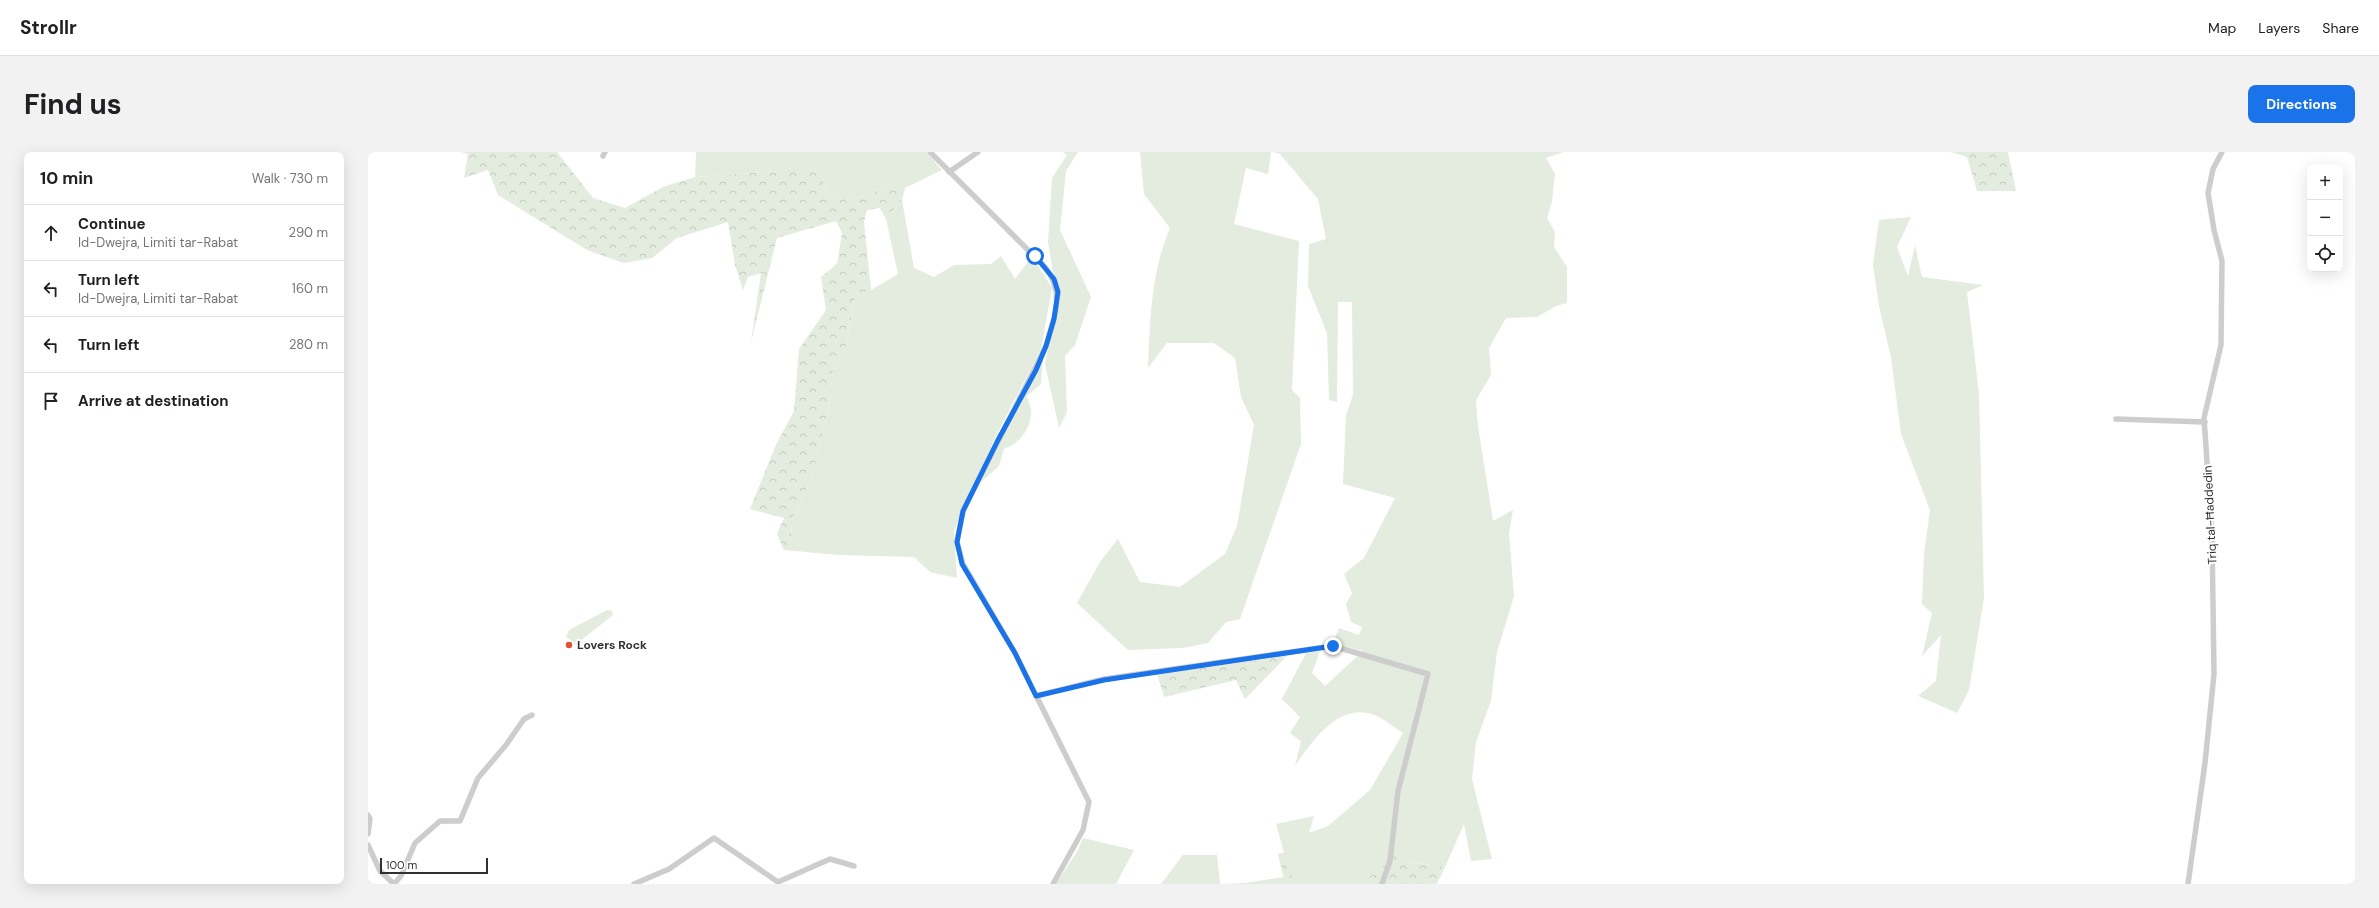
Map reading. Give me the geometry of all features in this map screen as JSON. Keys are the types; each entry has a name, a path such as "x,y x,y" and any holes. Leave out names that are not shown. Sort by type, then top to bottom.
{"street":[{"path":"930,152 1045,267 1054,279 1058,292 1054,319 1046,346 963,511 957,542 962,564 1015,653 1089,802 1083,830 1053,884"},
{"path":"949,172 978,152"},
{"name":"Triq tal-Ħaddedin","path":"2188,884 2205,764 2214,674 2212,534 2205,422 2221,345 2222,261 2214,230 2208,187 2213,169 2222,152"},
{"path":"2116,419 2205,422"},
{"path":"1036,696 1104,680 1333,646 1428,674 1398,791 1390,861 1382,884"},
{"path":"368,845 380,871 394,884 401,876 415,843 440,821 460,821 478,778 506,745 524,719 532,715"},
{"path":"368,815 370,819 368,834"},
{"path":"634,884 669,869 714,838 778,882 830,859 854,866"}],"green space":[{"path":"461,152 557,152 593,198 625,208 663,187 695,177 779,171 804,166 821,176 829,196 837,198 846,199 863,196 894,181 905,188 902,200 886,219 880,208 867,210 864,222 871,290 856,293 845,351 835,357 827,415 813,474 792,521 791,545 784,550 777,534 784,518 750,509 775,447 794,411 799,349 826,310 821,277 837,264 842,233 836,221 777,238 751,342 761,273 748,277 743,290 735,265 728,222 677,238 652,258 624,263 587,250 498,195 488,170 464,178 468,154"},
{"path":"696,152 926,152 942,170 905,188 894,181 863,196 846,199 829,196 821,176 804,166 779,171 695,177"},
{"path":"1063,152 1078,152 1066,171 1060,230 1091,297 1075,345 1065,356 1067,412 1059,428 1045,364 1060,290 1053,272 1048,242 1052,178 1067,155"},
{"path":"1140,152 1271,152 1268,174 1246,168 1234,224 1299,241 1292,390 1300,398 1301,444 1240,619 1226,622 1208,643 1183,648 1128,650 1077,603 1100,562 1118,539 1140,582 1180,587 1225,554 1237,526 1254,425 1241,397 1235,358 1214,343 1167,343 1148,368 1151,314 1155,279 1170,228 1144,194"},
{"path":"1273,152 1564,152 1546,158 1555,174 1552,201 1547,218 1555,232 1554,247 1567,267 1567,303 1556,306 1537,317 1506,318 1489,348 1491,375 1476,400 1478,426 1493,521 1513,510 1509,533 1514,596 1497,652 1491,701 1476,742 1472,779 1492,859 1471,861 1464,824 1445,867 1411,862 1388,854 1380,873 1369,876 1375,884 1293,884 1276,824 1314,816 1309,833 1328,826 1370,790 1403,733 1377,716 1364,712 1351,713 1329,725 1310,745 1295,766 1301,741 1290,733 1300,717 1282,699 1306,653 1320,651 1312,673 1325,686 1363,651 1333,643 1339,628 1359,635 1362,627 1351,622 1346,604 1352,593 1344,574 1364,558 1395,498 1343,484 1346,416 1353,394 1352,302 1338,302 1337,402 1329,400 1327,333 1308,286 1309,244 1326,239 1318,199 1280,154"},
{"path":"1951,152 2008,152 2016,191 1977,191 1967,157"},
{"path":"902,200 914,268 934,277 954,265 991,264 1001,256 1015,279 1032,256 1052,288 1041,349 995,438 954,531 957,578 930,572 914,557 839,555 784,550 791,545 792,521 813,474 827,415 835,357 845,351 856,293 871,290 898,274 886,219"},
{"path":"1911,217 1897,247 1908,276 1915,245 1922,277 1983,285 1967,292 1979,394 1984,598 1969,690 1957,713 1918,696 1936,681 1941,635 1922,656 1932,613 1922,604 1924,554 1930,510 1901,434 1891,357 1879,306 1873,265 1879,220"},
{"path":"1043,355 1041,384 1027,396 1031,408 1029,424 1023,435 1015,444 1004,449 999,466 981,482"},
{"path":"607,610 612,611 613,615 575,645 574,642 566,637 569,630"},
{"path":"1287,656 1245,699 1236,680 1164,697 1157,674"},
{"path":"1083,838 1134,850 1116,884 1056,884 1078,850"},
{"path":"1286,852 1293,884 1285,884 1278,854"},
{"path":"1388,853 1411,862 1445,867 1437,884 1375,884 1369,876 1380,873"},
{"path":"1183,855 1217,855 1220,884 1161,884"},
{"path":"1284,877 1285,884 1220,884 1245,883"}],"place":[{"name":"Lovers Rock","path":"569,645"}],"route":[{"path":"1035,256 1054,279 1058,292 1054,319 1046,346 1036,370 998,440 963,511 957,542 962,564 1015,653 1036,696 1051,694 1104,680 1333,646"}]}
